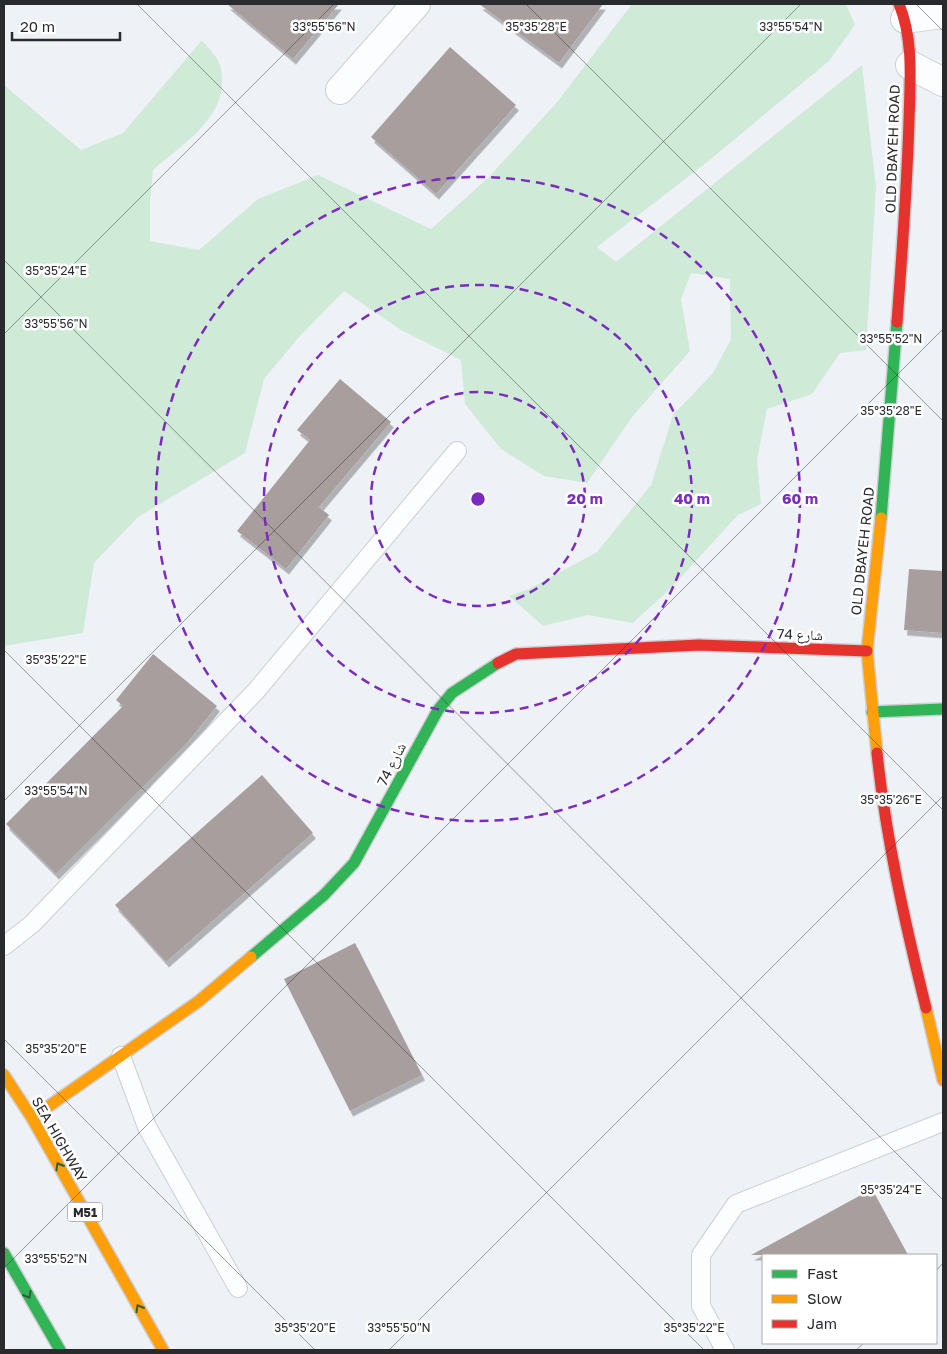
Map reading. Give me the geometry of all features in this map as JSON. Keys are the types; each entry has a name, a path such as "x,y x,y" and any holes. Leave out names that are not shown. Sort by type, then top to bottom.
{"main road":[{"name":"OLD DBAYEH ROAD","path":"902,12 910,65 907,191 888,444 867,651 872,712 884,808 900,900 943,1080"},
{"name":"شارع 74","path":"32,1118 200,1001 324,895 354,864 438,710 452,693 483,671 516,654 699,646 867,651"},
{"path":"872,712 943,709"},
{"name":"SEA HIGHWAY","path":"4,1075 32,1118 163,1350"},
{"path":"4,1253 60,1350"}],"street":[{"path":"340,90 416,4"},
{"path":"902,12 943,14"},
{"path":"910,65 943,82"}],"lane":[{"path":"4,946 32,924 256,690 457,451"},
{"path":"122,1056 147,1127 238,1288"},
{"path":"725,1350 701,1306 701,1255 736,1204 943,1122"}],"green space":[{"path":"632,4 846,4 855,25 829,61 706,163 597,247 616,262 862,65 876,188 866,350 840,353 812,394 767,409 757,460 761,504 738,515 671,588 633,623 588,615 543,626 509,596 529,589 597,552 651,485 673,415 713,373 731,339 730,279 691,273 681,299 690,351 632,417 587,483 544,476 501,449 465,404 461,360 401,330 344,291 299,337 264,379 245,453 138,517 94,563 83,633 4,646 4,85 81,150 123,133 202,40 215,55 220,65 222,82 220,98 213,112 192,137 153,170 150,201 150,241 199,250 258,199 318,175 431,229 489,177 558,101"}],"building":[{"path":"227,4 339,4 293,59"},
{"path":"479,4 603,4 559,63"},
{"path":"450,47 516,105 436,194 371,137"},
{"path":"340,379 391,422 319,507 329,515 286,569 237,531 310,440 297,430"},
{"path":"909,569 943,571 943,633 904,630"},
{"path":"153,654 217,706 187,743 56,874 6,824 123,706 116,700"},
{"path":"262,775 313,833 166,962 115,905"},
{"path":"355,943 422,1075 350,1111 284,979"},
{"path":"872,1189 907,1254 762,1254 751,1255"}],"traffic: fast":[{"path":"881,518 897,322"},
{"path":"251,957 324,895 354,863 438,710 452,693 498,663"},
{"path":"872,712 943,709"},
{"path":"4,1253 60,1350"}],"traffic: slow":[{"path":"877,753 867,651 881,518"},
{"path":"32,1118 199,1001 251,957"},
{"path":"926,1008 943,1080"},
{"path":"4,1075 32,1118 163,1350"}],"traffic: jam":[{"path":"897,322 906,196 910,76 907,32 899,4"},
{"path":"498,663 516,654 699,645 867,651"},
{"path":"877,753 897,881 926,1008"}]}
